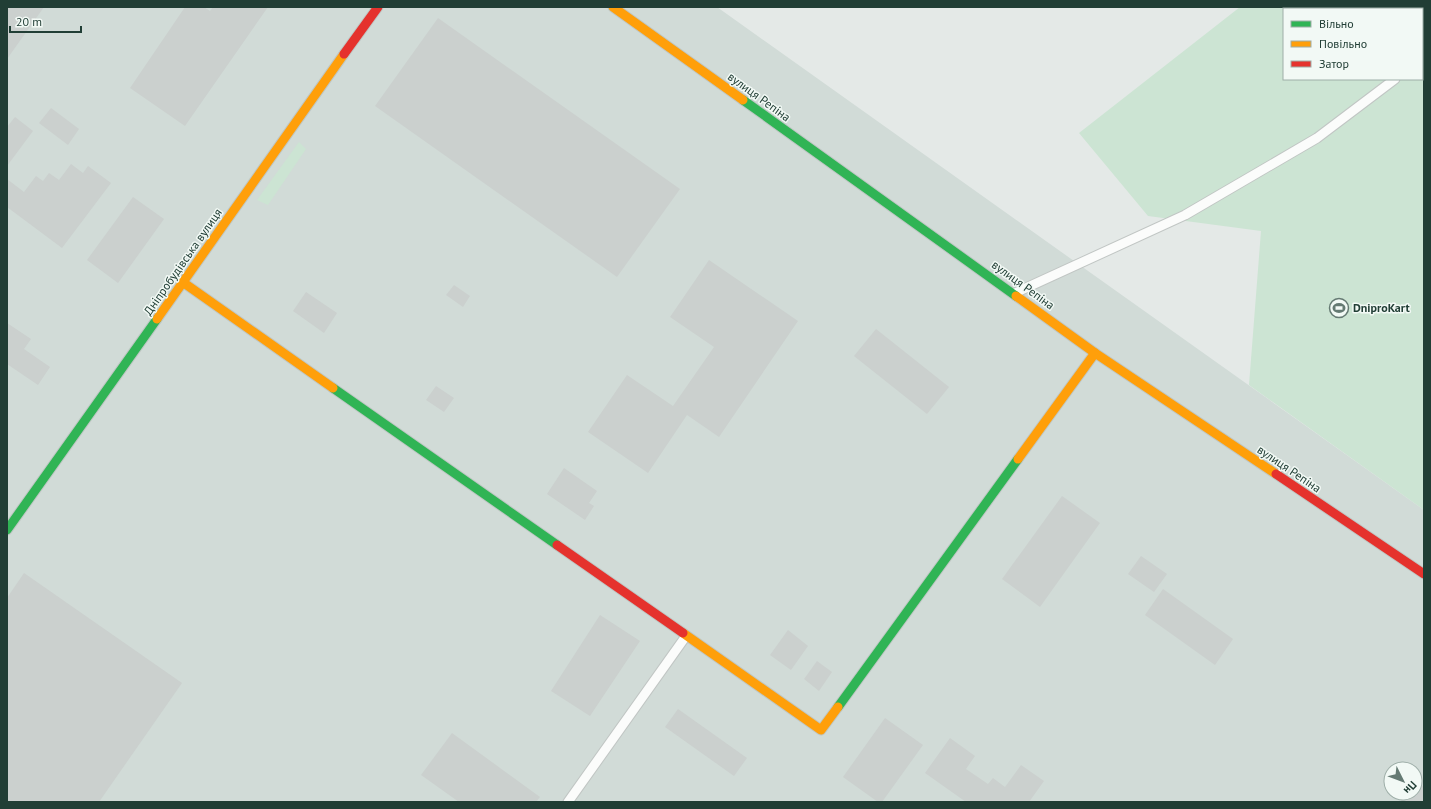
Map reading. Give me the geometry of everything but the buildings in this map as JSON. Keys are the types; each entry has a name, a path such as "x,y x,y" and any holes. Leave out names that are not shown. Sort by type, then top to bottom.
{"street":[{"name":"Дніпробудівська вулиця","path":"7,530 184,283 378,7"},
{"name":"вулиця Репіна","path":"613,7 1095,353 1424,574"},
{"path":"184,283 821,730 1095,353"}],"lane":[{"path":"1013,293 1185,215 1317,138 1394,80"},
{"path":"568,802 686,636"}],"shaded area":[{"path":"7,7 717,7 1424,510 1424,802 7,802"}],"green space":[{"name":"DniproKart","path":"1240,7 1424,7 1424,510 1249,385 1261,231 1148,216 1079,133"},
{"path":"299,142 306,149 268,205 257,200"}],"traffic: fast":[{"path":"743,100 1016,296"},
{"path":"7,530 157,319"},
{"path":"333,388 557,545"},
{"path":"838,707 1018,459"}],"traffic: slow":[{"path":"613,7 743,100"},
{"path":"157,319 344,54"},
{"path":"184,283 333,388"},
{"path":"1016,296 1095,353 1276,474"},
{"path":"1018,459 1095,353"},
{"path":"683,633 821,730 838,707"}],"traffic: jam":[{"path":"344,54 378,7"},
{"path":"1276,474 1424,574"},
{"path":"557,545 683,633"}],"place":[{"name":"DniproKart","path":"1339,308"}]}
